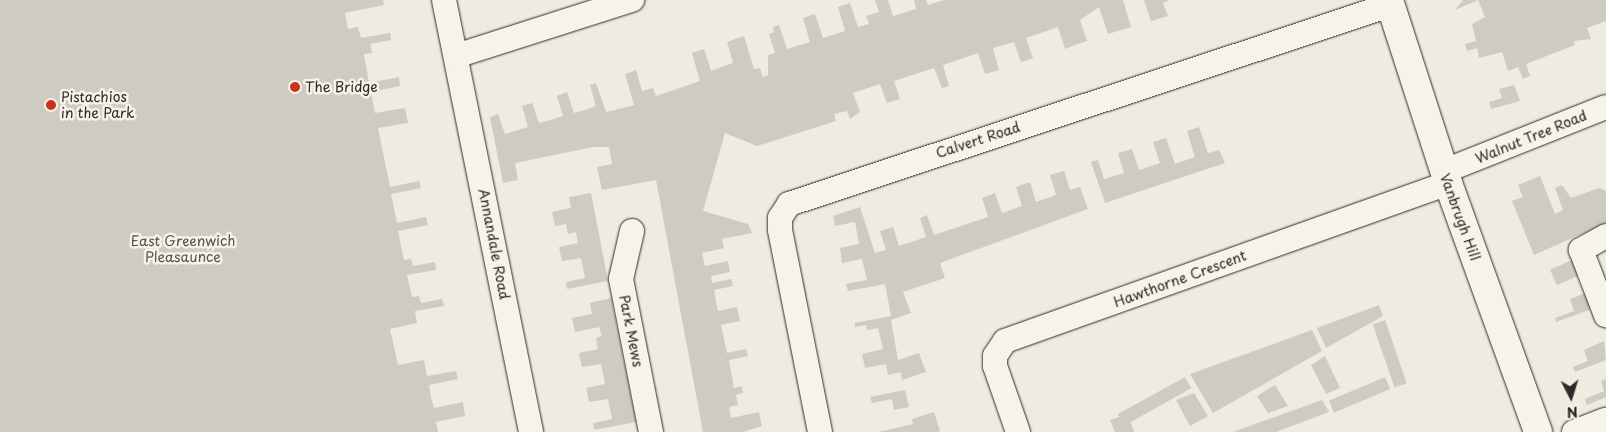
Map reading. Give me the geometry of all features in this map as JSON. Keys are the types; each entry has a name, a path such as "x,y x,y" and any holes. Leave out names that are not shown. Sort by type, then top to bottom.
{"street":[{"name":"Annandale Road","path":"444,0 531,432"},
{"path":"456,56 632,0"},
{"name":"Vanbrugh Hill","path":"1390,3 1452,175 1538,432"},
{"name":"Calvert Road","path":"820,432 780,230 780,218 789,204 1390,3"},
{"name":"Walnut Tree Road","path":"1452,175 1606,107"},
{"name":"Hawthorne Crescent","path":"1018,432 995,366 997,349 1005,341 1452,175"},
{"name":"Park Mews","path":"632,231 621,279 651,432"},
{"path":"1606,236 1581,250 1606,315"},
{"path":"1574,432 1606,420"}],"green space":[{"name":"East Greenwich Pleasaunce","path":"0,0 383,0 384,5 345,13 348,29 358,27 361,38 390,33 391,40 370,44 372,53 364,54 369,83 399,77 400,86 371,92 375,113 405,108 408,123 378,128 390,187 419,181 421,188 391,194 397,223 426,217 428,225 398,231 404,260 411,259 413,266 435,262 436,270 407,275 412,297 419,296 421,303 442,299 444,306 415,311 417,323 390,329 398,365 424,360 427,376 456,371 458,379 429,385 431,397 434,408 463,402 465,416 436,422 438,432 0,432"},
{"path":"875,0 888,0 893,16 916,9 914,0 926,0 928,5 944,0 1123,0 1131,27 1108,34 1099,7 1080,20 1087,41 1065,49 1058,27 1026,38 1033,58 1028,60 1021,62 1014,42 993,48 999,70 985,74 978,53 943,65 949,86 942,88 934,68 894,81 900,99 887,103 880,84 853,93 860,112 850,119 847,111 834,114 836,121 757,146 725,133 703,211 748,224 752,233 722,239 724,248 702,253 705,266 728,261 730,272 711,276 712,283 731,279 733,286 714,290 718,311 737,307 740,321 721,325 727,353 746,349 748,356 729,360 734,388 742,386 743,393 736,395 738,405 729,407 731,418 759,412 762,426 743,432 703,432 656,180 602,190 597,167 612,164 609,147 593,147 515,163 518,180 503,183 490,117 498,114 505,134 528,127 522,106 532,103 539,123 551,120 563,116 557,96 567,92 574,113 585,110 596,106 590,85 596,83 606,112 634,105 625,74 636,70 642,91 653,88 656,96 700,81 692,53 704,49 711,71 733,63 727,42 744,36 754,69 760,68 763,77 768,75 768,55 775,53 769,34 774,32 773,27 779,25 787,49 810,42 803,18 815,14 823,38 845,31 838,7 850,3 858,27 869,24 866,16 879,12"},
{"path":"1144,0 1170,0 1163,3 1168,16 1151,21"},
{"path":"1463,0 1478,0 1455,10"},
{"path":"1478,0 1606,0 1606,21 1587,28 1591,39 1574,41 1575,45 1526,64 1530,76 1523,79 1518,67 1508,71 1502,52 1479,58 1477,48 1467,51 1465,44 1476,41 1472,24 1485,17"},
{"path":"1514,85 1520,101 1491,109 1489,102 1502,98 1499,89"},
{"path":"1199,127 1208,153 1219,150 1225,163 1105,203 1091,162 1098,160 1104,179 1124,173 1118,153 1132,149 1139,170 1160,163 1153,142 1166,138 1175,164 1195,157 1187,131"},
{"path":"1064,171 1070,190 1080,187 1088,209 940,263 945,278 903,292 911,313 891,320 898,360 919,353 926,372 902,380 901,372 888,375 886,364 865,368 862,354 883,349 878,328 867,330 866,325 855,327 855,323 891,316 885,284 848,291 846,284 867,280 862,259 842,263 840,248 859,244 855,222 835,226 833,216 860,207 875,253 886,250 880,231 893,227 899,246 926,237 920,218 927,215 934,235 988,217 982,198 995,193 1002,213 1022,206 1016,187 1030,182 1036,202 1056,195 1050,175"},
{"path":"1540,176 1555,214 1563,210 1555,188 1562,185 1571,198 1599,188 1606,191 1606,223 1534,255 1512,201 1523,197 1518,185"},
{"path":"591,193 608,281 567,289 566,282 585,278 581,258 562,261 559,247 578,243 576,232 568,234 566,224 555,226 552,212 571,208 569,197"},
{"path":"1572,260 1579,276 1557,285 1550,270"},
{"path":"1585,293 1592,309 1556,322 1555,318 1574,311 1570,299"},
{"path":"611,298 636,422 594,430 593,423 612,419 608,399 589,402 586,388 605,384 601,364 582,367 579,353 598,349 596,338 602,336 599,327 575,332 572,318 592,314 590,303"},
{"path":"1379,305 1383,316 1326,348 1317,328"},
{"path":"1385,320 1407,383 1395,388 1373,324"},
{"path":"1312,330 1322,351 1213,413 1190,374"},
{"path":"1604,341 1606,360 1575,372 1573,367 1588,361 1584,350"},
{"path":"1325,356 1340,388 1326,394 1311,365"},
{"path":"1185,377 1191,388 1124,426 1118,414"},
{"path":"1385,377 1390,389 1334,413 1329,401"},
{"path":"1606,379 1606,397 1587,405 1585,399 1604,391 1601,381"},
{"path":"1275,385 1288,406 1268,413 1257,396"},
{"path":"905,390 909,407 894,410 892,399 872,403 870,397"},
{"path":"1194,393 1208,416 1190,426 1176,400"},
{"path":"1322,400 1329,412 1276,432 1233,432"},
{"path":"934,412 940,431 878,432 913,424 912,419"},
{"path":"1128,414 1134,432 1115,432 1110,420"}],"place":[{"name":"The Bridge","path":"295,87"},
{"name":"Pistachios in the Park","path":"51,105"}]}
